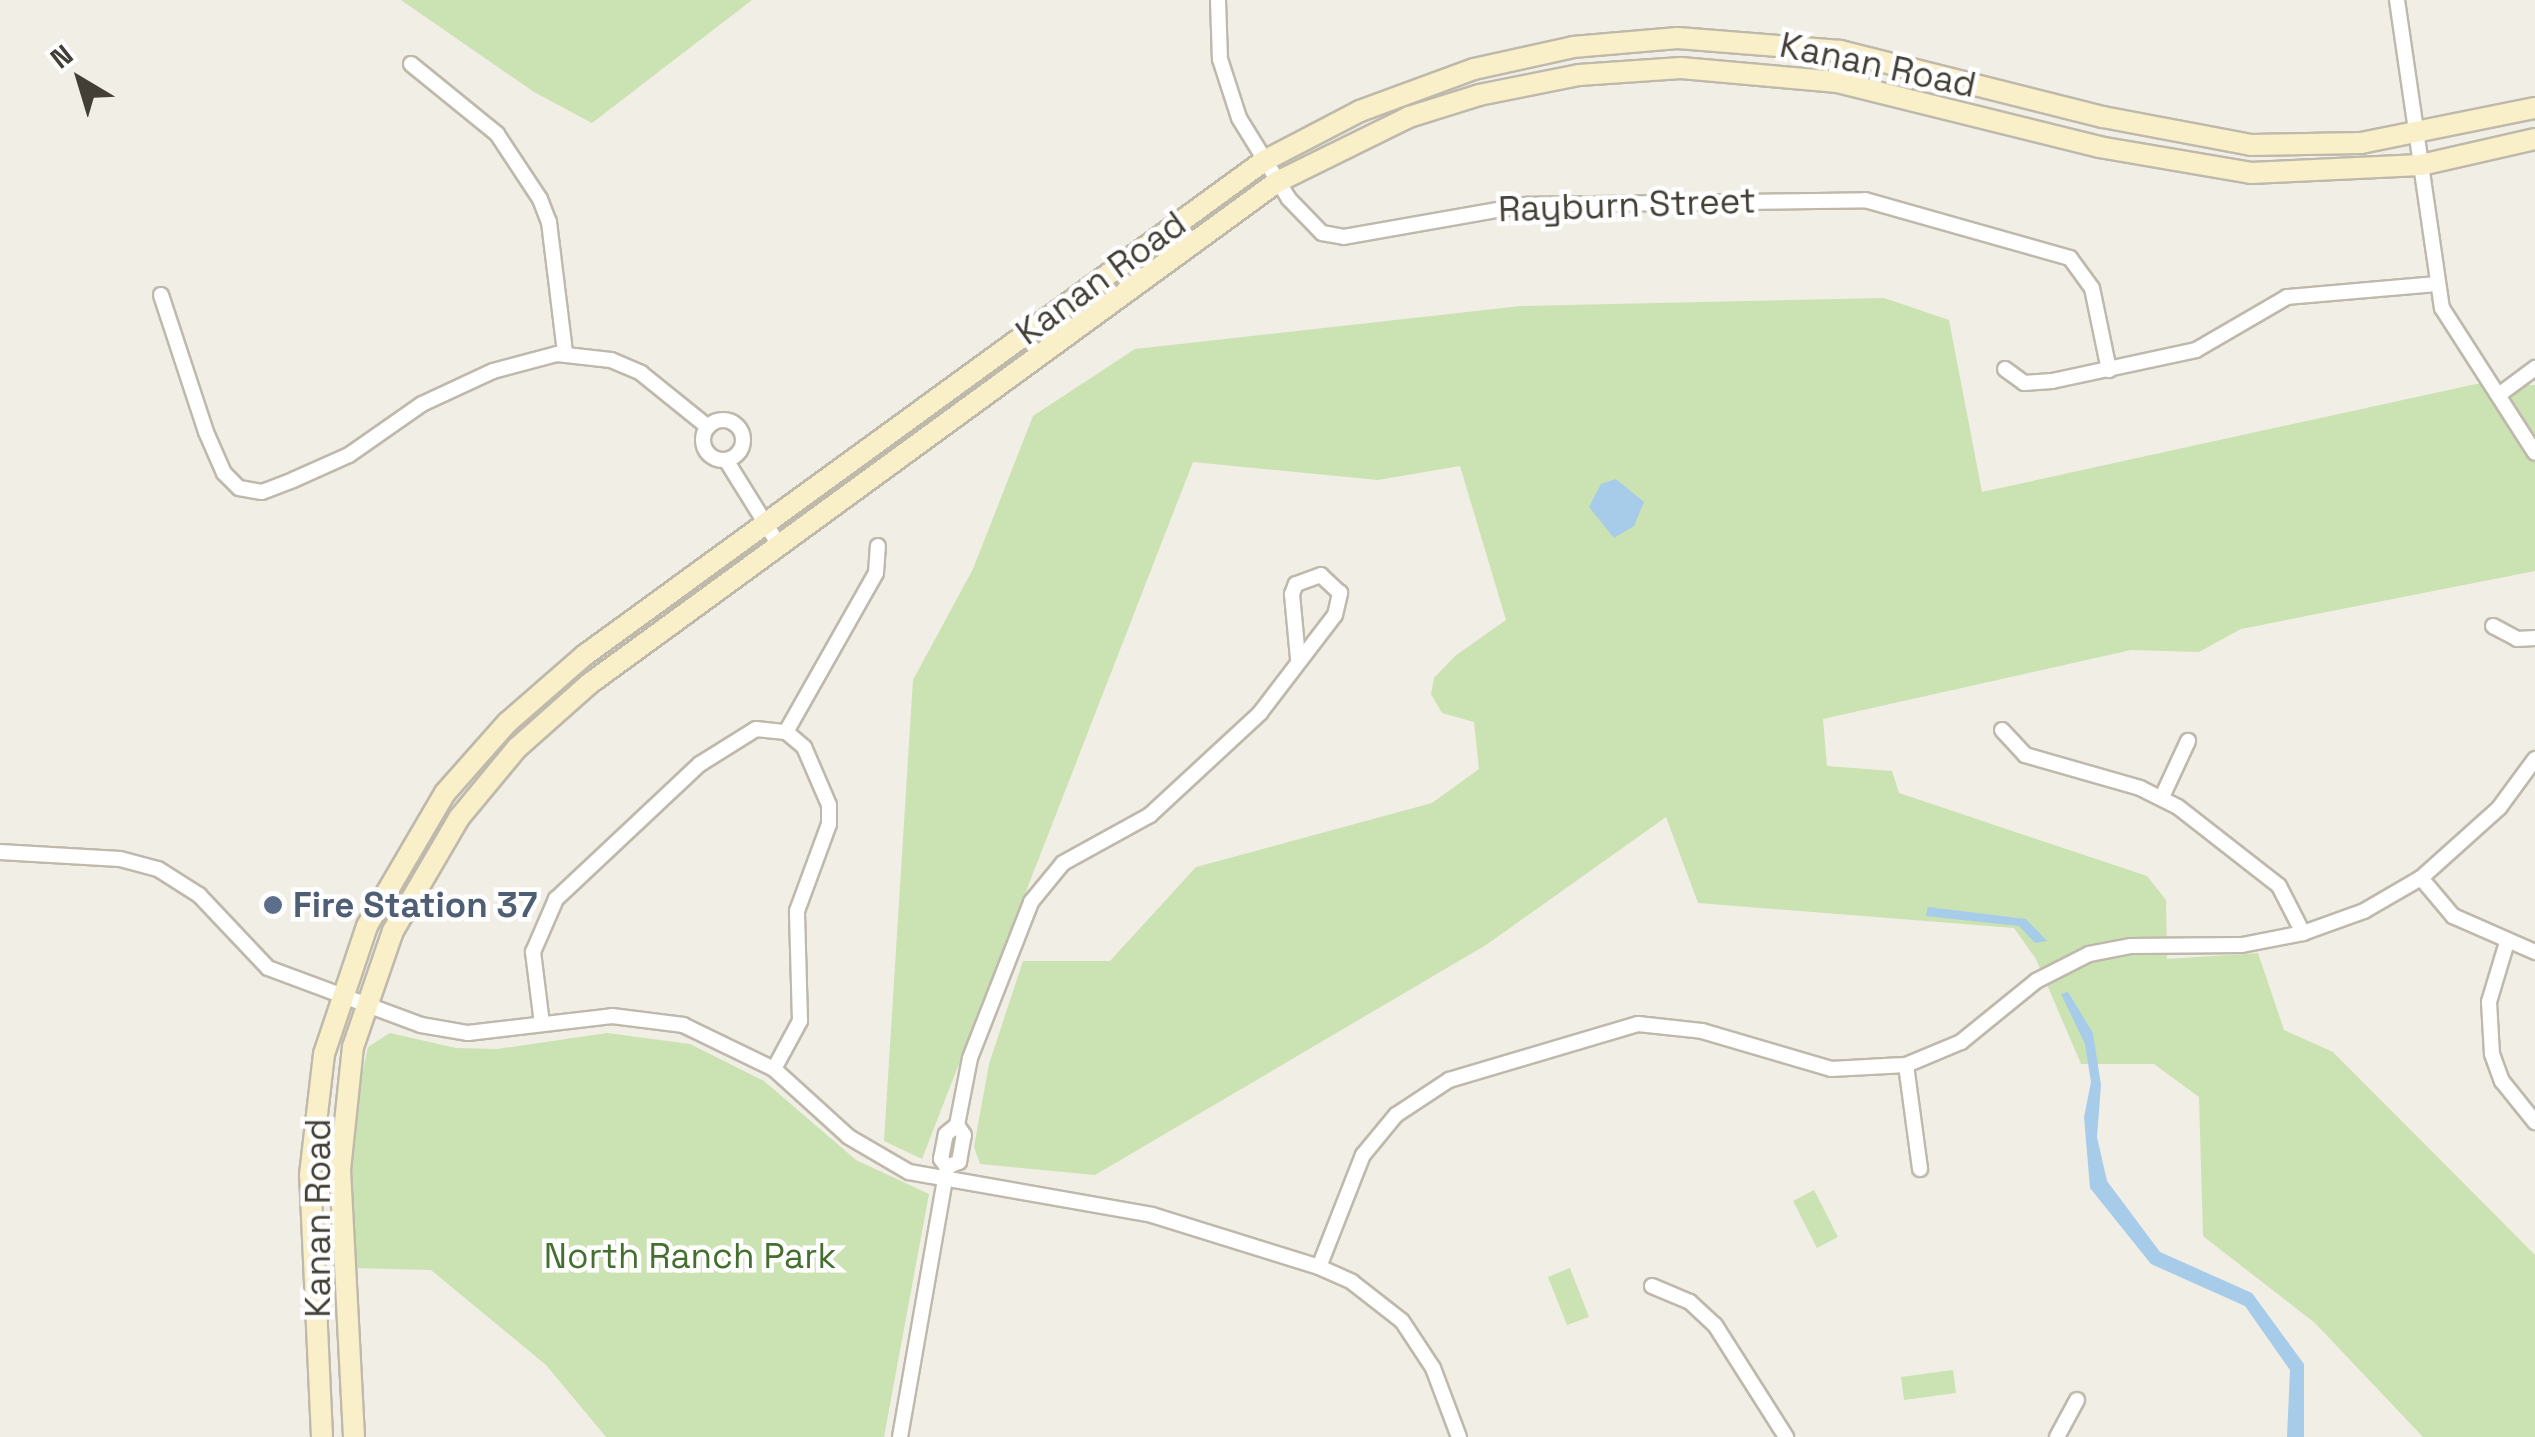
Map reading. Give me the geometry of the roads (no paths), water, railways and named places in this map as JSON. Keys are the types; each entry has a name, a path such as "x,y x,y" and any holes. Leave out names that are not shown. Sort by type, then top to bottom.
{"main road":[{"name":"Kanan Road","path":"322,1437 310,1175 324,1054 339,1000 395,872 474,758 585,655 1264,161 1360,111 1474,69 1574,47 1678,38 1840,51 2103,117 2252,144 2361,143 2535,108"},
{"name":"Kanan Road","path":"354,1437 340,1170 345,1092 364,1006 418,883 488,780 589,684 1277,182 1408,117 1479,95 1579,75 1681,68 1837,82 2180,164 2270,173 2420,165 2535,138"}],"street":[{"name":"Rayburn Street","path":"1218,0 1226,85 1264,161 1306,221 1344,237 1526,205 1838,198 1892,205 2070,258 2092,288 2109,370"},
{"path":"2397,0 2418,134 2435,284 2457,337 2500,394 2535,453"},
{"path":"411,64 496,134 540,199 549,222 566,354"},
{"path":"2004,369 2024,383 2109,370 2196,350 2287,297 2435,284"},
{"path":"161,295 224,474 239,488 262,492 348,456 422,404 493,371 566,354 611,360 641,372 708,427"},
{"path":"2500,394 2535,368"},
{"path":"708,427 723,420 740,429 741,448 726,460"},
{"path":"708,427 704,448 726,460 779,545"},
{"path":"786,732 876,573 878,546"},
{"path":"900,1437 945,1174 941,1159 946,1134 957,1125 970,1058 1031,902 1064,863 1150,815 1260,713 1339,604 1333,582 1321,575 1296,584 1292,594 1298,659"},
{"path":"2492,626 2517,639 2535,638"},
{"path":"542,1024 534,952 556,900 700,764 756,729 786,732 804,748 829,805 829,824 797,911 800,1021 774,1069"},
{"path":"2002,730 2024,755 2162,797 2279,886 2304,933"},
{"path":"2162,797 2188,741"},
{"path":"1319,1267 1350,1182 1374,1138 1421,1095 1473,1071 1638,1024 1702,1031 1830,1069 1906,1065 1961,1042 2036,981 2087,955 2131,946 2242,945 2304,933 2364,911 2421,878 2498,808 2534,762"},
{"path":"0,852 120,859 158,869 199,894 268,968 339,1000 468,1032 612,1016 667,1022 713,1035 774,1069 849,1138 910,1172 945,1174 1152,1215 1319,1267 1352,1282 1402,1320 1433,1368 1459,1437"},
{"path":"2421,878 2453,916 2535,952"},
{"path":"2508,942 2488,1002 2492,1054 2502,1081 2535,1122"},
{"path":"1906,1065 1920,1169"},
{"path":"1652,1286 1690,1302 1715,1325 1786,1437"},
{"path":"2057,1437 2078,1400"}],"water":[{"path":"1616,479 1644,502 1634,526 1614,538 1589,507 1601,484"},
{"path":"1928,907 2026,919 2047,941 2035,943 2019,926 1926,916"},
{"path":"2068,992 2093,1033 2101,1085 2097,1137 2107,1181 2160,1252 2252,1293 2304,1364 2304,1437 2287,1437 2290,1370 2245,1306 2151,1264 2090,1188 2084,1117 2091,1082 2085,1044 2061,994"}],"place":[{"name":"Fire Station 37","path":"273,905"}],"park label":[{"name":"North Ranch Park","path":"690,1256"}]}
